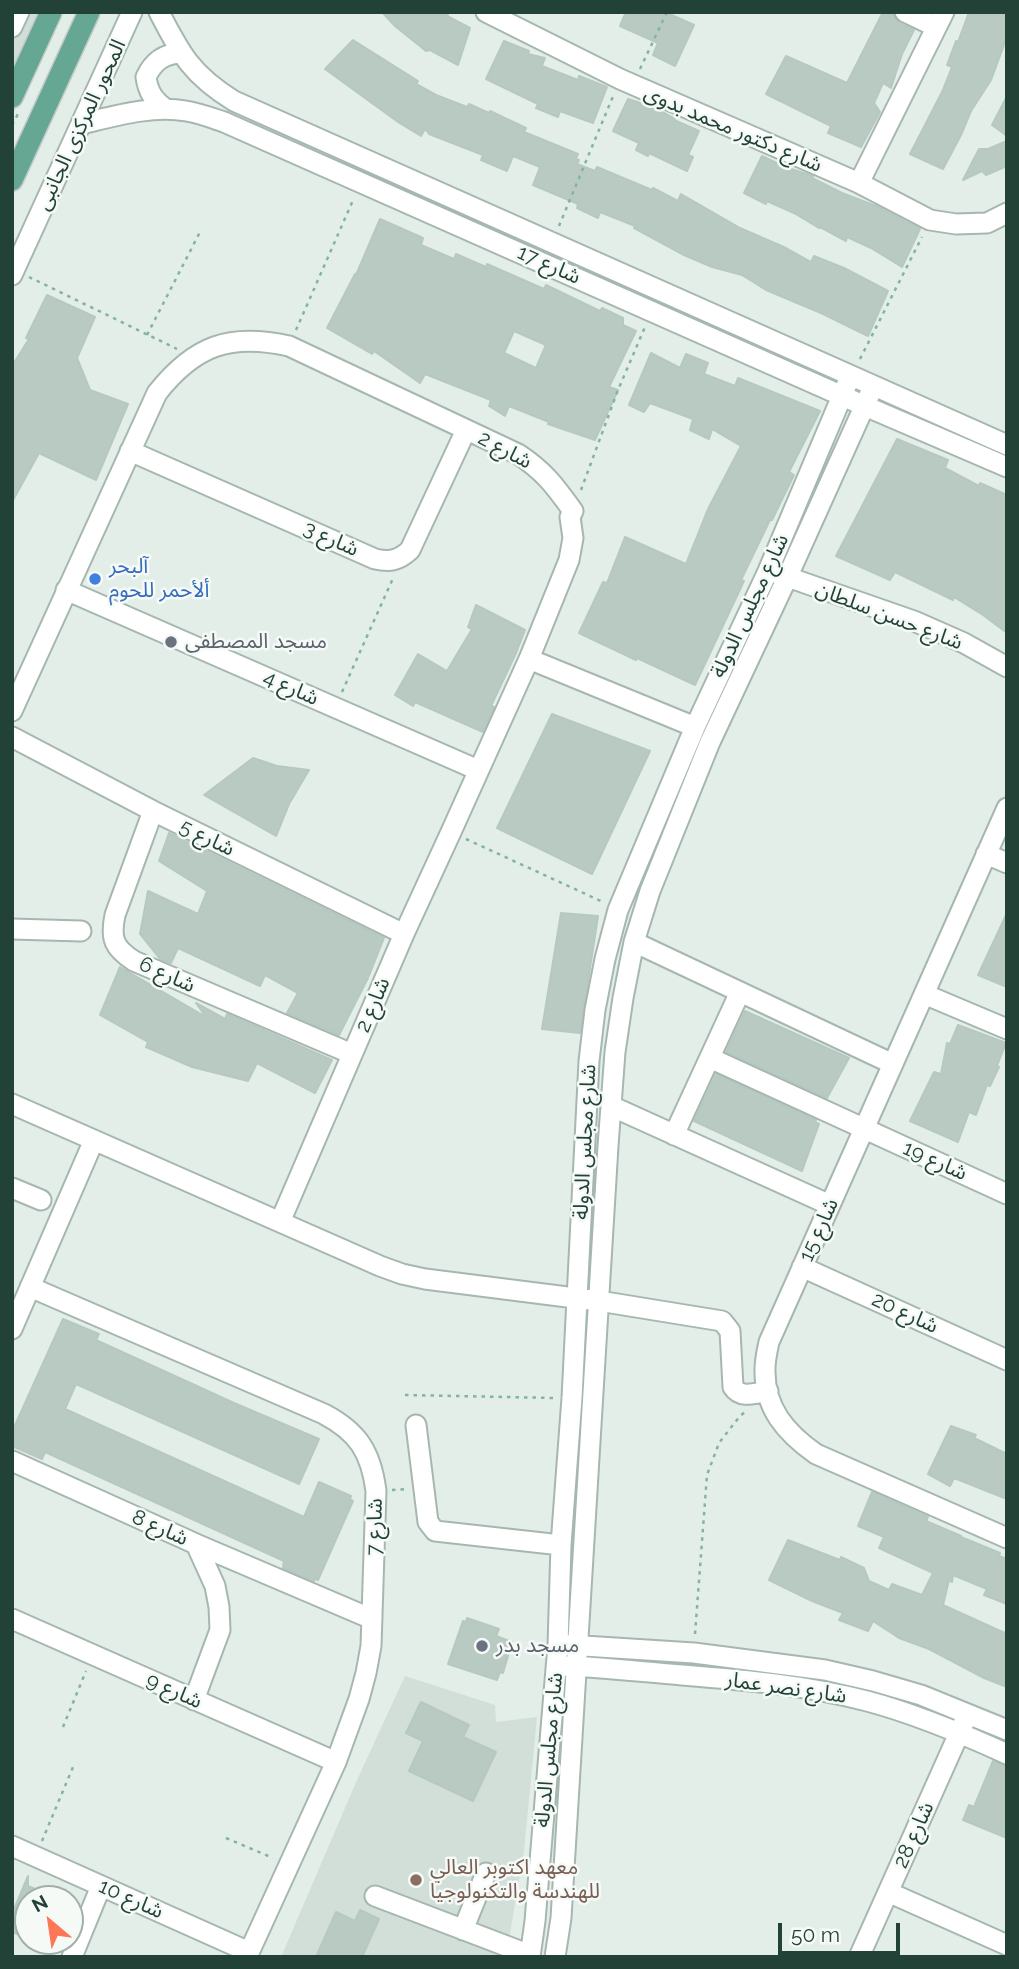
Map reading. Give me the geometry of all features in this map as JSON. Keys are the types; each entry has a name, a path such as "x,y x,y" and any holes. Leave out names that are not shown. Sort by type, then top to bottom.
{"main road":[{"path":"12,97 51,12"},
{"path":"12,180 89,12"}],"street":[{"path":"12,27 19,12"},
{"name":"المحور المركزى الجانبى","path":"13,272 132,12"},
{"name":"شارع 17","path":"159,12 180,53 196,73 234,101 1007,446"},
{"name":"شارع دكتور محمد بدوى","path":"486,12 626,82 859,183 930,220 956,224 987,223 1007,213"},
{"path":"859,183 940,20 905,12"},
{"path":"166,109 152,96 146,77 150,69 163,57 180,53"},
{"name":"شارع 17","path":"81,124 166,109 186,111 224,122 1007,467"},
{"name":"شارع 2","path":"12,710 157,393 173,373 193,357 215,346 240,340 265,340 289,346 517,454 551,480 573,511 570,517 573,538 569,560 529,659 404,934 280,1222"},
{"name":"شارع مجلس الدولة","path":"530,1956 558,1645 561,1545 572,1398 589,1061 597,997 618,910 695,727 768,570 850,377"},
{"name":"شارع مجلس الدولة","path":"555,1957 561,1918 615,1052 634,942 650,891 710,742 873,387"},
{"path":"402,558 410,550 466,430"},
{"name":"شارع 3","path":"130,451 375,559 389,562 402,558"},
{"name":"شارع حسن سلطان","path":"768,570 914,621 1007,667"},
{"name":"شارع 4","path":"66,590 478,770"},
{"path":"529,659 695,727"},
{"name":"شارع 5","path":"12,737 153,811 404,934"},
{"name":"شارع 15","path":"1007,808 769,1342 765,1370 768,1394 779,1420 795,1440 816,1454 1007,1538"},
{"name":"شارع 6","path":"153,811 115,915 112,930 114,942 134,961 352,1054"},
{"path":"986,854 1007,863"},
{"path":"12,929 81,931"},
{"path":"634,942 893,1064"},
{"path":"674,1135 740,992"},
{"path":"924,994 1007,1029"},
{"name":"شارع 19","path":"710,1058 1007,1194"},
{"path":"12,1104 402,1274 722,1321 730,1331 733,1387 736,1392 741,1395 768,1394"},
{"path":"611,1107 830,1205"},
{"path":"12,1329 94,1140"},
{"path":"12,1188 41,1200"},
{"name":"شارع 20","path":"802,1267 1007,1360"},
{"name":"شارع 7","path":"30,1287 341,1423 356,1436 374,1471 376,1491 371,1646 366,1673 336,1762 248,1954"},
{"path":"416,1425 428,1522 435,1531 561,1545"},
{"name":"شارع 8","path":"12,1461 196,1544 215,1586 220,1629 194,1700"},
{"path":"196,1544 372,1619"},
{"name":"شارع 9","path":"12,1619 336,1762"},
{"name":"شارع نصر عمار","path":"558,1645 694,1653 825,1670 897,1688 1007,1730"},
{"name":"شارع نصر عمار","path":"556,1665 770,1682 819,1690 915,1715 1007,1754"},
{"name":"شارع 28","path":"859,1957 968,1713"},
{"name":"شارع 10","path":"12,1846 248,1954"},
{"path":"463,1930 486,1873"},
{"path":"72,1957 101,1886"},
{"path":"888,1892 1007,1945"},
{"path":"375,1896 530,1956"}],"path":[{"path":"552,242 626,82 667,12"},
{"path":"289,346 361,182"},
{"path":"850,377 930,220"},
{"path":"147,335 200,232"},
{"path":"13,272 193,357"},
{"path":"573,511 618,390 652,311"},
{"path":"335,708 402,558"},
{"path":"451,832 618,910"},
{"path":"694,1653 707,1475 719,1443 740,1416 768,1394"},
{"path":"405,1395 572,1398"},
{"path":"376,1491 424,1488"},
{"path":"63,1727 93,1656"},
{"path":"35,1857 73,1767"},
{"path":"226,1838 289,1865"}],"shaded area":[{"path":"12,12 58,12 12,117"},
{"name":"معهد اكتوبر العالي للهندسة والتكنولوجيا","path":"405,1676 495,1705 496,1722 537,1717 524,1851 506,1957 281,1957 357,1780"}],"building":[{"path":"382,12 449,12 447,16 470,28 458,65 430,50 426,51"},
{"path":"626,12 665,12 694,25 675,66 653,55 658,43 620,26"},
{"path":"883,12 893,13 899,23 914,30 902,54 891,88 883,83 874,103 880,112 861,147 828,133 831,126 766,94 786,56 847,83"},
{"path":"969,12 1007,12 1007,37 991,80 971,111 943,169 910,154 942,92 952,67 947,65"},
{"path":"353,40 436,95 467,107 469,104 489,113 490,111 526,128 524,132 578,154 577,164 595,171 597,167 652,190 653,188 678,201 681,194 740,228 811,262 814,256 888,291 868,336 766,290 742,275 712,267 684,255 634,228 635,226 600,212 598,218 577,208 578,204 533,185 540,167 513,156 507,171 481,160 483,155 429,134 425,129 421,136 325,69"},
{"path":"504,41 529,51 528,54 545,58 542,66 578,80 579,76 607,87 593,123 560,111 558,117 536,108 538,104 486,79"},
{"path":"1007,96 1007,136 992,125"},
{"path":"628,99 656,108 699,131 688,155 693,157 687,171 649,153 648,156 636,150 639,143 613,131"},
{"path":"1007,141 1007,166 986,175 982,171 963,180 979,149 988,149"},
{"path":"762,156 813,176 812,178 842,193 876,206 920,229 902,267 871,248 847,237 846,241 794,213 744,193"},
{"path":"380,219 423,238 421,245 454,259 456,254 486,267 487,264 544,289 546,285 600,311 602,308 623,318 623,325 636,331 609,387 618,390 595,440 548,424 549,422 509,406 505,416 489,406 491,400 425,374 420,383 374,351 372,354 327,328 356,275","holes":["514,331 546,345 536,368 504,353"]},
{"path":"47,295 95,317 77,358 90,390 128,404 96,480 39,453 12,502 12,366 29,339 26,338"},
{"path":"651,353 680,368 686,354 708,363 704,374 735,386 738,378 820,411 789,472 794,475 741,580 744,581 695,685 579,633 603,582 607,583 625,537 686,564 708,509 741,446 712,429 709,439 690,430 693,419 650,403 644,412 629,405"},
{"path":"897,439 948,460 945,468 979,486 980,483 1007,495 1007,633 954,597 953,600 895,572 890,580 836,556"},
{"path":"476,605 525,630 491,706 494,707 483,732 415,702 413,706 395,695 418,654 447,671 472,629 468,627"},
{"path":"552,714 650,751 592,874 497,828"},
{"path":"253,758 277,766 309,770 289,804 276,836 204,795"},
{"path":"169,833 384,938 368,978 339,1035 287,1013 298,993 265,975 260,986 178,948 171,963 160,959 140,934 148,891 198,914 207,891 159,861"},
{"path":"561,913 598,916 580,1033 542,1029"},
{"path":"1007,913 1007,987 978,975"},
{"path":"120,967 206,1017 196,1003 225,1019 227,1014 332,1060 315,1093 257,1063 248,1081 192,1067 146,1047 148,1042 100,1015"},
{"path":"745,1011 849,1058 827,1098 726,1052"},
{"path":"958,1025 1006,1043 997,1066 999,1067 990,1086 987,1085 976,1115 969,1112 958,1142 910,1121 934,1072 941,1074 947,1043 950,1044"},
{"path":"716,1074 816,1120 819,1124 802,1171 694,1121"},
{"path":"63,1319 99,1334 96,1340 319,1439 299,1484 76,1384 65,1409 304,1517 319,1482 351,1496 353,1501 318,1580 314,1581 283,1568 284,1561 45,1452 42,1459 12,1446 12,1432"},
{"path":"951,1426 976,1435 974,1438 1007,1454 1007,1499 954,1478 950,1486 928,1474"},
{"path":"872,1492 928,1517 926,1521 1000,1553 999,1556 1007,1559 1007,1604 984,1595 987,1589 953,1575 952,1582 949,1580 943,1605 1007,1634 1007,1687 929,1649 899,1638 873,1621 868,1631 839,1620 843,1613 769,1580 788,1540 840,1560 841,1557 864,1568 869,1581 889,1590 892,1584 922,1595 933,1573 879,1548 884,1537 858,1526"},
{"name":"مسجد بدر","path":"467,1618 499,1629 496,1636 512,1642 503,1673 500,1672 497,1680 448,1664 463,1621 466,1622"},
{"path":"421,1702 469,1725 463,1737 496,1752 473,1801 409,1771 423,1741 406,1733"},
{"path":"993,1761 1007,1766 1007,1838 963,1820 969,1805 974,1807"},
{"path":"14,1909 14,1933 12,1932"},
{"name":"معهد اكتوبر العالي للهندسة والتكنولوجيا","path":"360,1910 379,1919 362,1957 316,1957 336,1912 355,1921"}],"place":[{"name":"آلبحر ألأحمر للحوم","path":"95,579"},
{"name":"مسجد المصطفى","path":"171,642"},
{"name":"مسجد بدر","path":"482,1646"},
{"name":"معهد اكتوبر العالي للهندسة والتكنولوجيا","path":"416,1880"}]}
